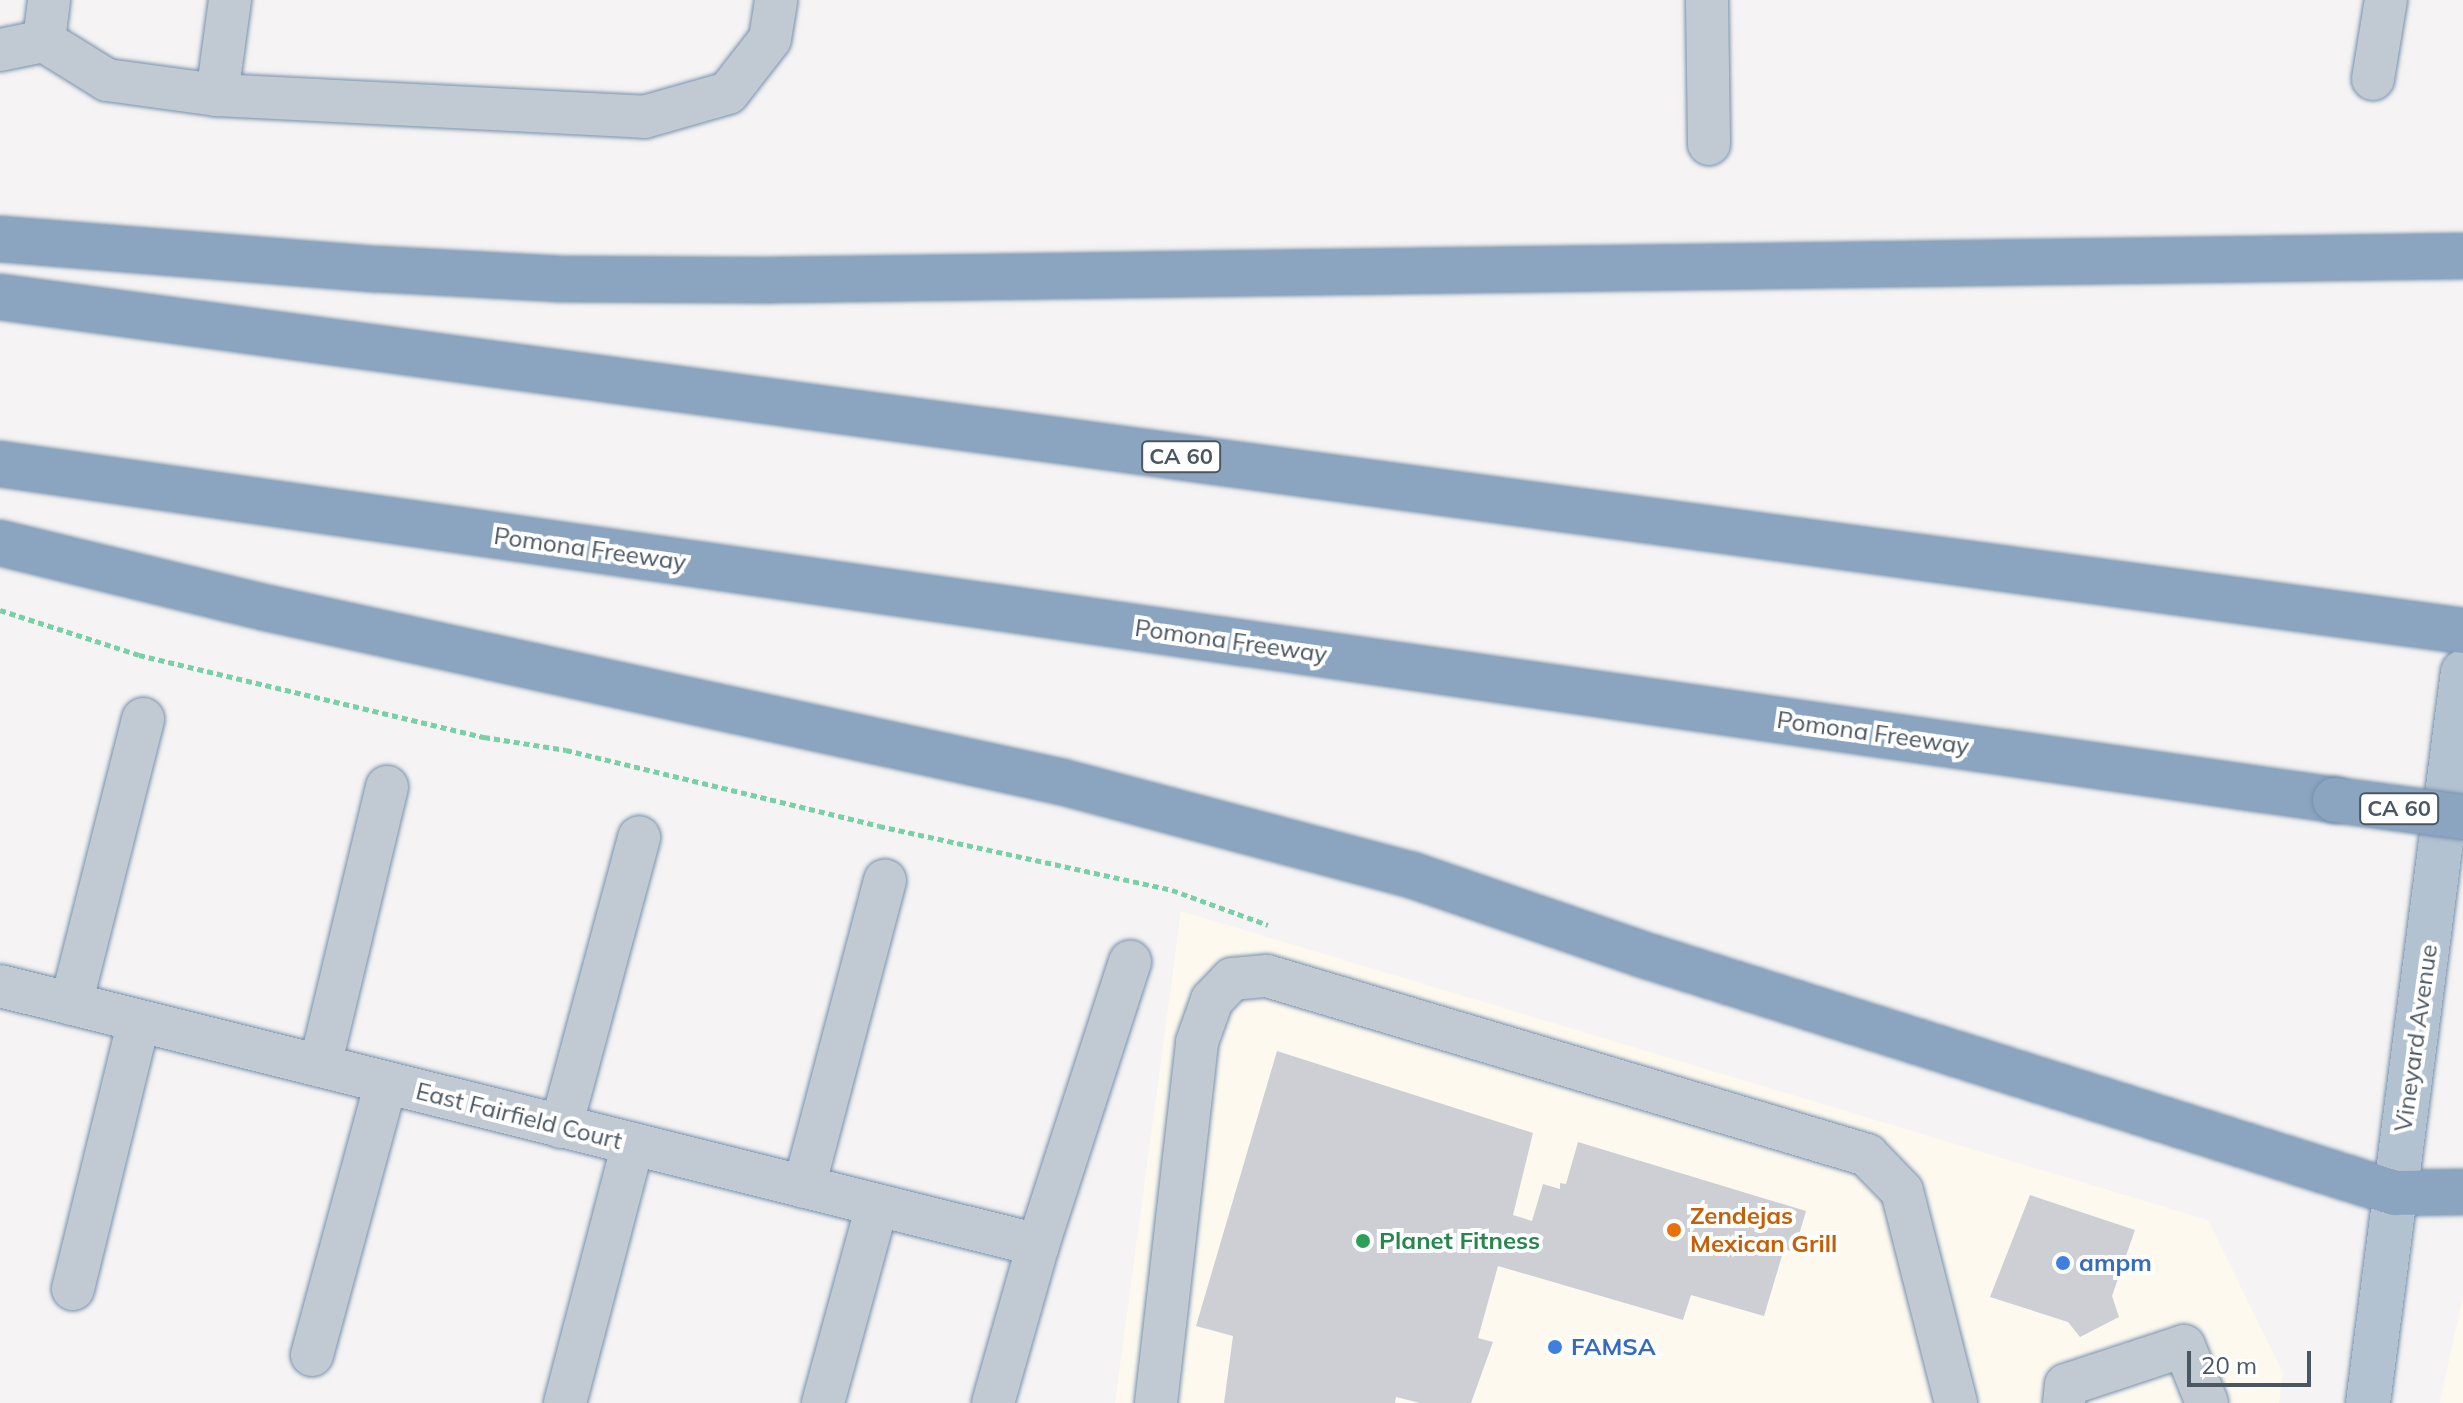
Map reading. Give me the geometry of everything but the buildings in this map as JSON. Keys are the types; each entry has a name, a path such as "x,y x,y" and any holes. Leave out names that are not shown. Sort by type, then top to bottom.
{"highway":[{"path":"0,239 376,269 558,279 773,280 2463,256"},
{"name":"CA 60","path":"0,297 2463,631"},
{"name":"Pomona Freeway","path":"0,464 2463,817"},
{"path":"0,543 267,608 1062,782 1412,875 1641,954 2395,1193 2463,1192"}],"main road":[{"name":"Vineyard Avenue","path":"2368,1403 2463,672"}],"street":[{"path":"44,41 49,0"},
{"path":"217,95 230,0"},
{"path":"0,50 44,41 107,80 217,95 644,117 728,93 770,39 776,0"},
{"path":"1707,0 1709,144"},
{"path":"2373,79 2386,0"},
{"path":"71,1004 143,719"},
{"path":"320,1066 387,787"},
{"path":"561,1127 639,837"},
{"path":"804,1187 885,881"},
{"path":"993,1403 1038,1245 1130,962"},
{"path":"1156,1403 1197,1042 1212,1000 1232,979 1267,976 1867,1155 1902,1191 1956,1403"},
{"name":"East Fairfield Court","path":"0,986 1038,1245"},
{"path":"73,1289 139,1021"},
{"path":"312,1355 386,1083"},
{"path":"565,1403 633,1144"},
{"path":"823,1403 877,1205"},
{"path":"2064,1403 2066,1385 2184,1346 2207,1403"}],"path":[{"path":"0,610 139,655 484,737 566,750 879,826 1172,890 1268,925"}],"shaded area":[{"path":"1181,911 2208,1220 2283,1373 2279,1403 1115,1403"},
{"path":"2463,1296 2463,1403 2440,1403 2441,1397"}],"place":[{"name":"Zendejas Mexican Grill","path":"1674,1230"},
{"name":"Planet Fitness","path":"1363,1241"},
{"name":"ampm","path":"2063,1263"},
{"name":"FAMSA","path":"1555,1347"}]}
